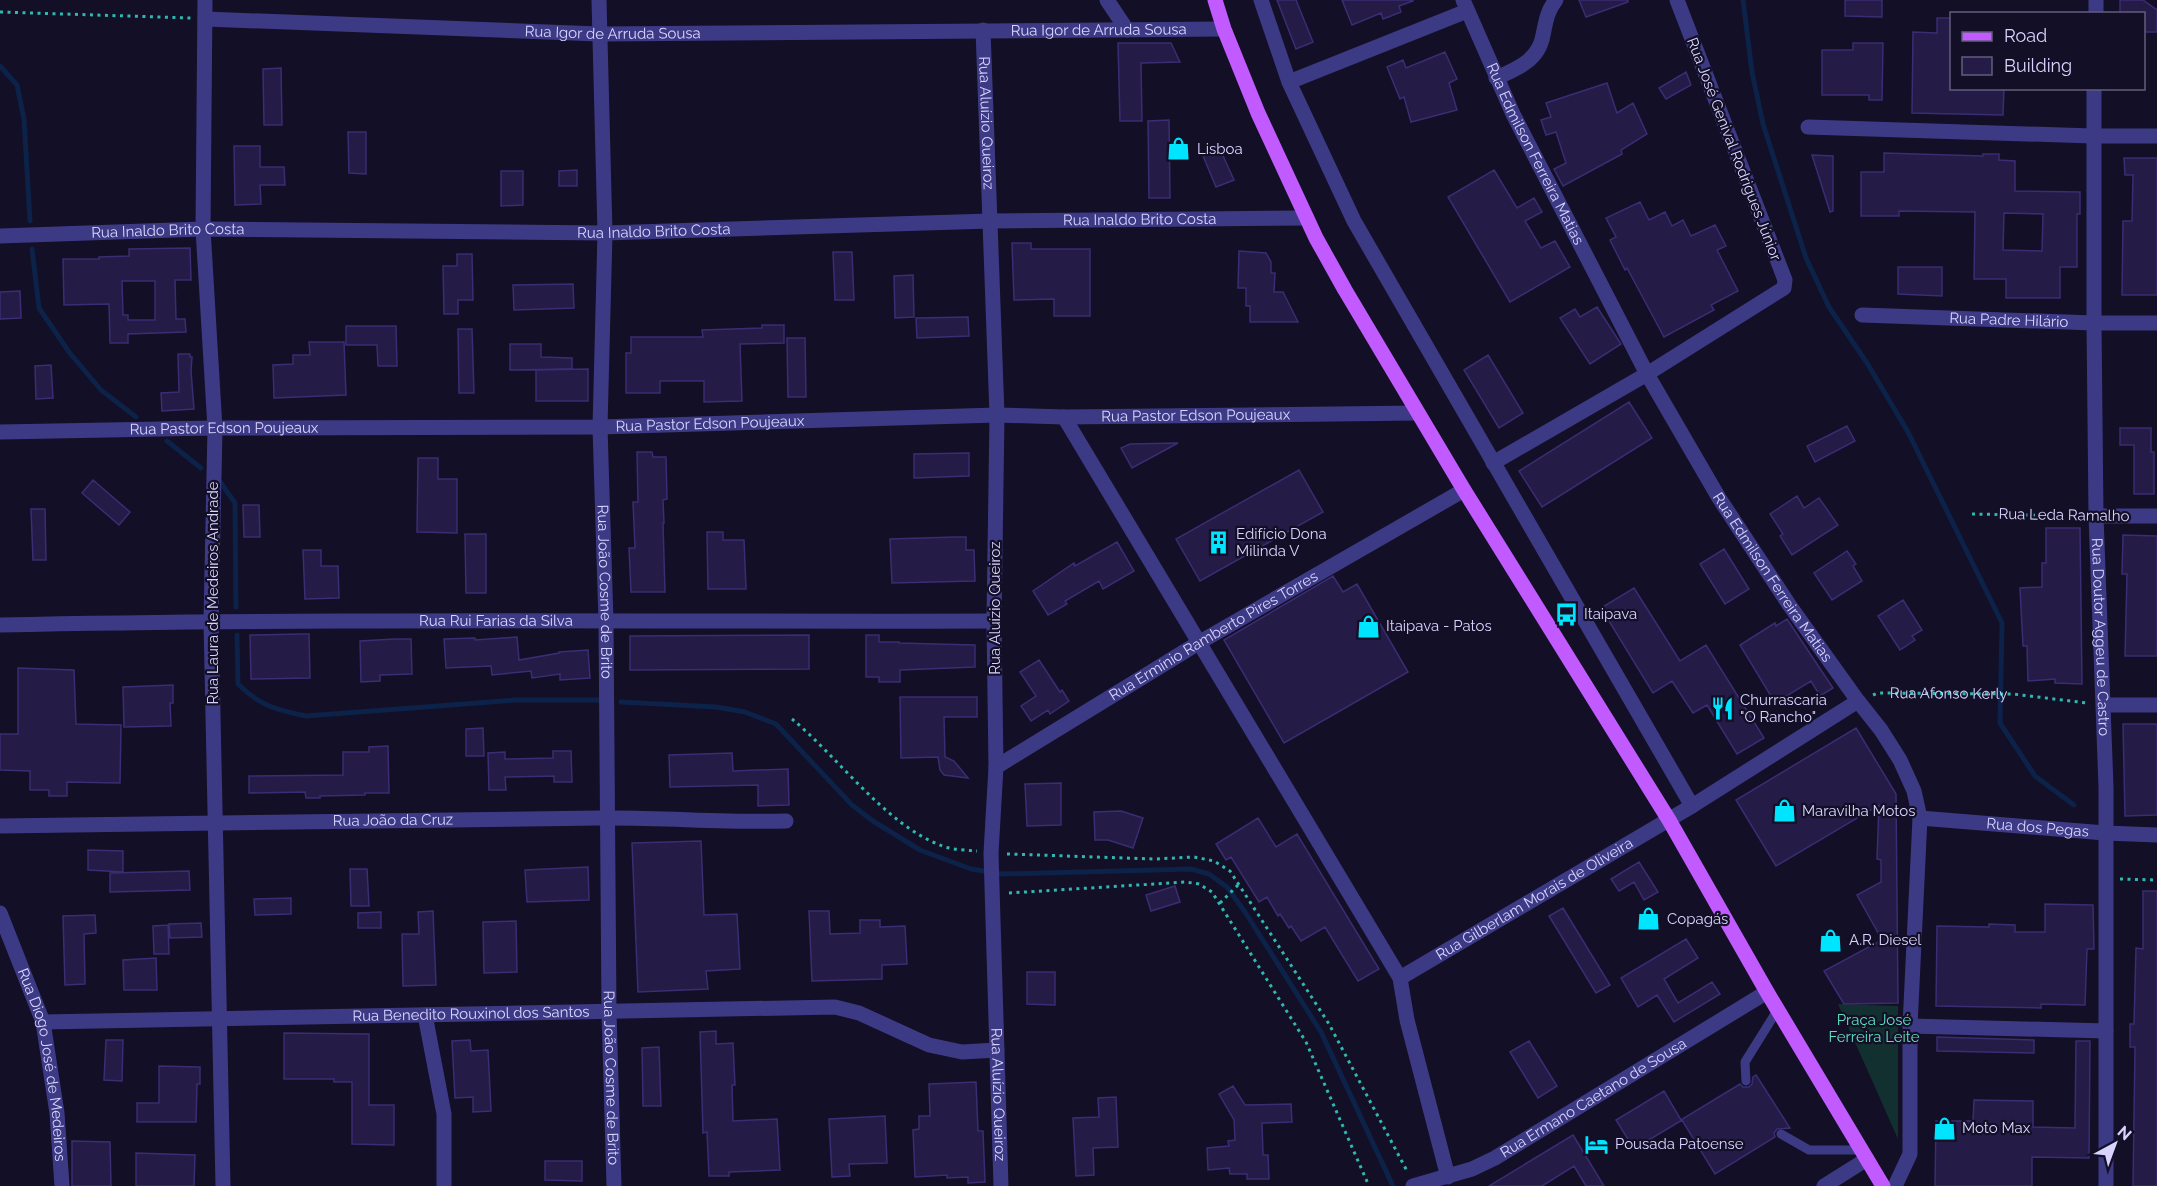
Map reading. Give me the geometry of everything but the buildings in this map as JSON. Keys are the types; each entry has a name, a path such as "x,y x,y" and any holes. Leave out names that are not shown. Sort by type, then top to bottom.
{"main road":[{"path":"1215,0 1224,29 1258,113 1307,218 1345,290 1464,490 1669,820 1767,992 1883,1186"}],"street":[{"name":"Rua Laura de Medeiros Andrade","path":"205,0 203,229 215,429 211,621 223,1186"},
{"name":"Rua João Cosme de Brito","path":"599,0 605,233 600,427 606,622 609,1012 614,1186"},
{"path":"1107,0 1126,30"},
{"path":"1261,0 1289,82 1354,221 1692,806"},
{"path":"1496,78 1522,67 1534,56 1543,39 1548,10 1556,0"},
{"name":"Rua José Genival Rodrigues Júnior","path":"1647,374 1777,295 1784,288 1785,279 1677,0"},
{"path":"1289,82 1465,5"},
{"name":"Rua Edmilson Ferreira Matias","path":"1465,5 1496,78 1647,374 1719,498 1790,606 1881,730 1900,760 1914,791 1920,818 1910,1026 1910,1154 1895,1186"},
{"name":"Rua Igor de Arruda Sousa","path":"205,19 599,34 1224,29"},
{"name":"Rua Aluízio Queiroz","path":"983,30 997,415 994,621 996,768 991,853 1001,1186"},
{"name":"Rua Doutor Aggeu de Castro","path":"2094,90 2096,516 2106,787 2106,1186"},
{"path":"1808,127 2157,136"},
{"name":"Rua Inaldo Brito Costa","path":"0,236 203,229 605,233 990,221 1307,218"},
{"name":"Rua Padre Hilário","path":"1862,315 2094,323 2157,322"},
{"path":"1493,463 1647,374"},
{"name":"Rua Pastor Edson Poujeaux","path":"0,432 600,427 997,415 1064,417 1418,412"},
{"path":"1064,417 1400,978 1407,1020 1448,1177"},
{"name":"Rua Ermínio Ramberto Pires Torres","path":"996,768 1200,642 1464,490"},
{"name":"Rua Leda Ramalho","path":"2096,516 2157,516"},
{"name":"Rua Rui Farias da Silva","path":"0,625 211,621 994,621"},
{"path":"1669,820 1858,701"},
{"path":"2104,705 2157,705"},
{"name":"Rua João da Cruz","path":"0,826 215,821 607,818 737,823 786,821"},
{"name":"Rua dos Pegas","path":"1920,818 2157,835"},
{"name":"Rua Gilberlam Morais de Oliveira","path":"1400,978 1669,820"},
{"name":"Rua Diogo José de Medeiros","path":"0,913 43,1022 57,1113 62,1186"},
{"name":"Rua Ermano Caetano de Sousa","path":"1414,1186 1472,1169 1496,1158 1767,992"},
{"name":"Rua Benedito Rouxinol dos Santos","path":"43,1022 835,1007 859,1012 929,1046 962,1052 997,1050"},
{"path":"425,1015 444,1114 444,1186"},
{"path":"1910,1026 2106,1031"},
{"path":"1824,1186 1864,1155"}],"lane":[{"path":"1746,1081 1745,1062 1778,1009"},
{"path":"1780,1134 1809,1150 1864,1155"}],"path":[{"path":"0,12 205,19"},
{"name":"Rua Leda Ramalho","path":"1972,514 2096,516"},
{"name":"Rua Afonso Kerly","path":"1858,701 1878,693 2013,693 2104,705"},
{"path":"792,718 898,821 915,834 942,846 991,853 1155,859 1194,857 1214,861 1230,871 1329,1024 1414,1186"},
{"path":"2105,879 2157,880"},
{"path":"992,894 1186,882 1199,884 1212,892 1306,1042 1369,1186"},
{"path":"1220,903 1239,884"}],"green space":[{"name":"Praça José Ferreira Leite","path":"1838,1004 1898,1006 1898,1139"}],"waterway":[{"path":"1743,0 1752,72 1763,124 1806,258 1829,307 1867,363 1908,432 2002,623 2000,723 2035,776 2074,805"},
{"path":"0,66 17,85 24,119 30,221"},
{"path":"32,249 39,308 69,352 101,390 136,417"},
{"path":"167,441 201,468"},
{"path":"221,483 235,503 236,607"},
{"path":"237,635 238,684 269,706 306,716 516,700 599,700"},
{"path":"621,702 716,707 745,712 776,724 852,805 873,821 920,850 971,869 1003,874 1191,869 1209,874 1227,887 1245,912 1321,1032 1393,1186"}],"place":[{"name":"Lisboa","path":"1179,149"},
{"name":"Edifício Dona Milinda V","path":"1218,543"},
{"name":"Itaipava","path":"1566,614"},
{"name":"Itaipava - Patos","path":"1368,626"},
{"name":"Churrascaria \"O Rancho\"","path":"1722,709"},
{"name":"Maravilha Motos","path":"1784,811"},
{"name":"Copagás","path":"1649,919"},
{"name":"A.R. Diesel","path":"1831,940"},
{"name":"Moto Max","path":"1944,1128"},
{"name":"Pousada Patoense","path":"1597,1144"}]}
